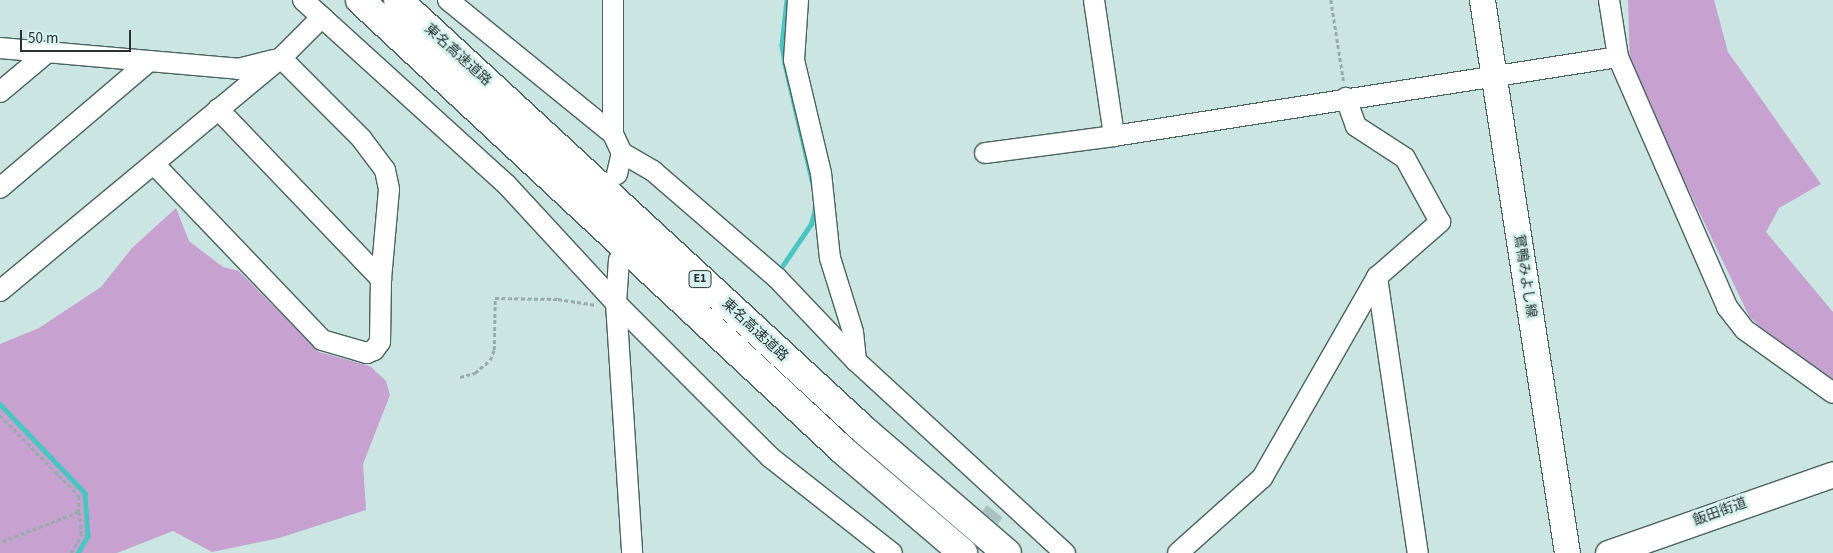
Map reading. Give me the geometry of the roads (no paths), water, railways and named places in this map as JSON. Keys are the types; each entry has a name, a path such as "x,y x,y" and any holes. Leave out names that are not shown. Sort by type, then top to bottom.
{"highway":[{"name":"東名高速道路","path":"360,0 846,453 962,553"},
{"name":"東名高速道路","path":"398,0 865,431 1007,553"}],"main road":[{"name":"鴛鴨みよし線","path":"1482,0 1567,553"},
{"name":"飯田街道","path":"1608,553 1833,474"}],"street":[{"path":"303,0 506,184 616,304 770,457 892,553"},
{"path":"448,0 613,134"},
{"path":"613,0 613,134 622,153 653,171 777,278 856,361 1000,506 1065,553"},
{"path":"798,0 794,60 821,173 830,258 853,332 856,361"},
{"path":"1094,0 1114,136"},
{"path":"1609,0 1618,57 1727,307 1745,330 1833,393"},
{"path":"0,290 280,58 322,17"},
{"path":"0,48 238,69 280,58"},
{"path":"0,92 48,51"},
{"path":"985,153 1114,136 1346,98 1618,57"},
{"path":"154,164 322,340 367,353 374,350 380,342 381,279 389,189 385,170 362,139 280,58"},
{"path":"0,188 148,62"},
{"path":"1178,553 1262,478 1377,277 1440,222 1405,158 1356,126 1350,117 1346,98"},
{"path":"218,109 381,279"},
{"path":"617,174 622,153"},
{"path":"620,260 616,304 632,553"},
{"path":"1377,277 1418,553"}],"waterway":[{"path":"787,0 782,45 813,184"},
{"path":"783,265 811,224 815,209"},
{"path":"0,404 85,493 88,536 78,553"}],"tunnel":[{"path":"971,541 995,511"}]}
